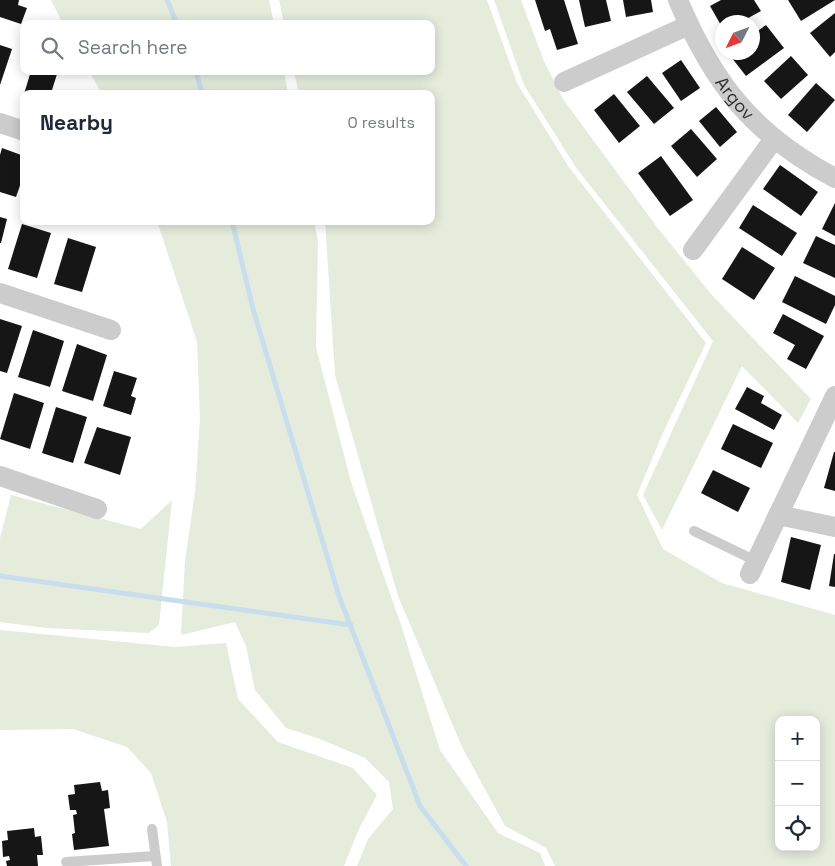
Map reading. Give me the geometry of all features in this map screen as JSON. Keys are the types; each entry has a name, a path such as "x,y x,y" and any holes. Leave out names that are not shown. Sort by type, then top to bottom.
{"street":[{"name":"Argov","path":"678,0 688,25 733,98 759,127 774,139 812,166 835,178"},
{"path":"564,82 688,25"},
{"path":"0,123 20,130"},
{"path":"693,250 774,139"},
{"path":"0,293 111,330"},
{"path":"753,568 835,396"},
{"path":"0,476 97,509"},
{"path":"778,515 835,527"}],"lane":[{"path":"694,531 753,568"},
{"path":"66,862 156,861 152,829"}],"green space":[{"path":"51,0 269,0 273,20 61,20"},
{"path":"279,0 487,0 517,83 568,166 706,343 662,435 637,495 663,549 722,583 835,615 835,866 555,866 546,848 505,826 462,747 398,596 335,375 325,225 435,225 435,90 298,90 295,75 435,75 435,20 283,20"},
{"path":"494,0 521,0 544,61 563,99 657,227 711,294 811,399 798,423 742,366 662,530 643,495 713,341 577,169 524,85"},
{"path":"91,75 285,75 287,90 100,90"},
{"path":"158,225 315,225 318,241 316,347 351,482 401,625 440,750 498,833 540,853 545,866 357,866 368,839 393,809 389,782 365,758 320,739 286,728 255,690 246,646 235,622 181,635 185,561 195,492 200,418 197,342"},
{"path":"11,495 141,529 172,500 159,625 149,633 47,628 0,622 0,538"},
{"path":"0,630 175,647 226,643 238,699 278,742 353,768 377,795 359,829 344,866 171,866 167,822 151,773 127,747 73,729 0,730"}],"building":[{"path":"0,0 19,0 18,5 27,8 20,24 0,17"},
{"path":"535,0 564,0 578,44 557,50 550,29 545,31"},
{"path":"579,0 606,0 611,21 585,27"},
{"path":"623,0 651,0 653,12 626,17"},
{"path":"721,0 754,0 761,11 754,15 715,15 710,6"},
{"path":"788,0 835,0 801,21"},
{"path":"835,13 835,52 830,57 810,33"},
{"path":"766,25 784,48 746,76 733,60 760,60 760,29"},
{"path":"0,45 12,49 0,85"},
{"path":"791,56 808,75 781,99 764,81"},
{"path":"681,60 700,88 681,101 662,73"},
{"path":"30,75 57,75 52,90 25,90"},
{"path":"647,76 674,108 654,124 627,92"},
{"path":"816,83 835,100 807,132 788,115"},
{"path":"614,94 640,126 619,143 594,110"},
{"path":"716,107 737,132 720,147 699,121"},
{"path":"691,129 717,159 697,177 671,146"},
{"path":"2,148 20,155 20,186 16,197 0,192 0,155"},
{"path":"661,156 693,200 670,216 638,173"},
{"path":"780,165 818,192 801,216 763,189"},
{"path":"835,203 835,236 822,229"},
{"path":"753,205 797,233 782,256 739,228"},
{"path":"0,217 7,219 1,243 0,243"},
{"path":"22,225 51,233 37,278 8,269"},
{"path":"816,236 835,245 835,278 803,263"},
{"path":"68,238 96,247 82,292 54,284"},
{"path":"742,247 775,268 754,300 722,279"},
{"path":"795,276 835,296 835,305 826,324 782,302"},
{"path":"783,314 824,336 806,369 787,359 795,345 773,333"},
{"path":"0,319 22,326 7,373 0,371"},
{"path":"33,330 64,341 50,387 18,377"},
{"path":"77,344 107,355 93,401 62,391"},
{"path":"114,371 137,378 131,396 136,398 131,415 103,406"},
{"path":"747,387 764,396 761,403 782,415 774,430 735,409"},
{"path":"14,393 44,403 30,449 0,439"},
{"path":"56,407 87,417 73,463 42,453"},
{"path":"733,424 773,443 761,468 721,449"},
{"path":"97,427 131,437 120,475 84,463"},
{"path":"835,452 835,491 824,488"},
{"path":"713,470 750,488 738,512 701,493"},
{"path":"791,537 821,545 810,590 781,582"},
{"path":"835,554 835,587 829,586"},
{"path":"100,782 102,791 108,790 110,808 104,809 109,846 74,850 72,834 75,833 73,815 77,814 76,810 70,810 68,795 75,794 74,785"},
{"path":"34,828 35,837 41,836 43,855 37,855 38,866 7,866 6,861 10,860 9,856 3,857 2,841 8,840 7,831"}],"waterway":[{"path":"167,0 175,20"},
{"path":"197,75 201,90"},
{"path":"233,225 253,309 339,596 420,806 466,866"},
{"path":"0,576 351,625"}]}
